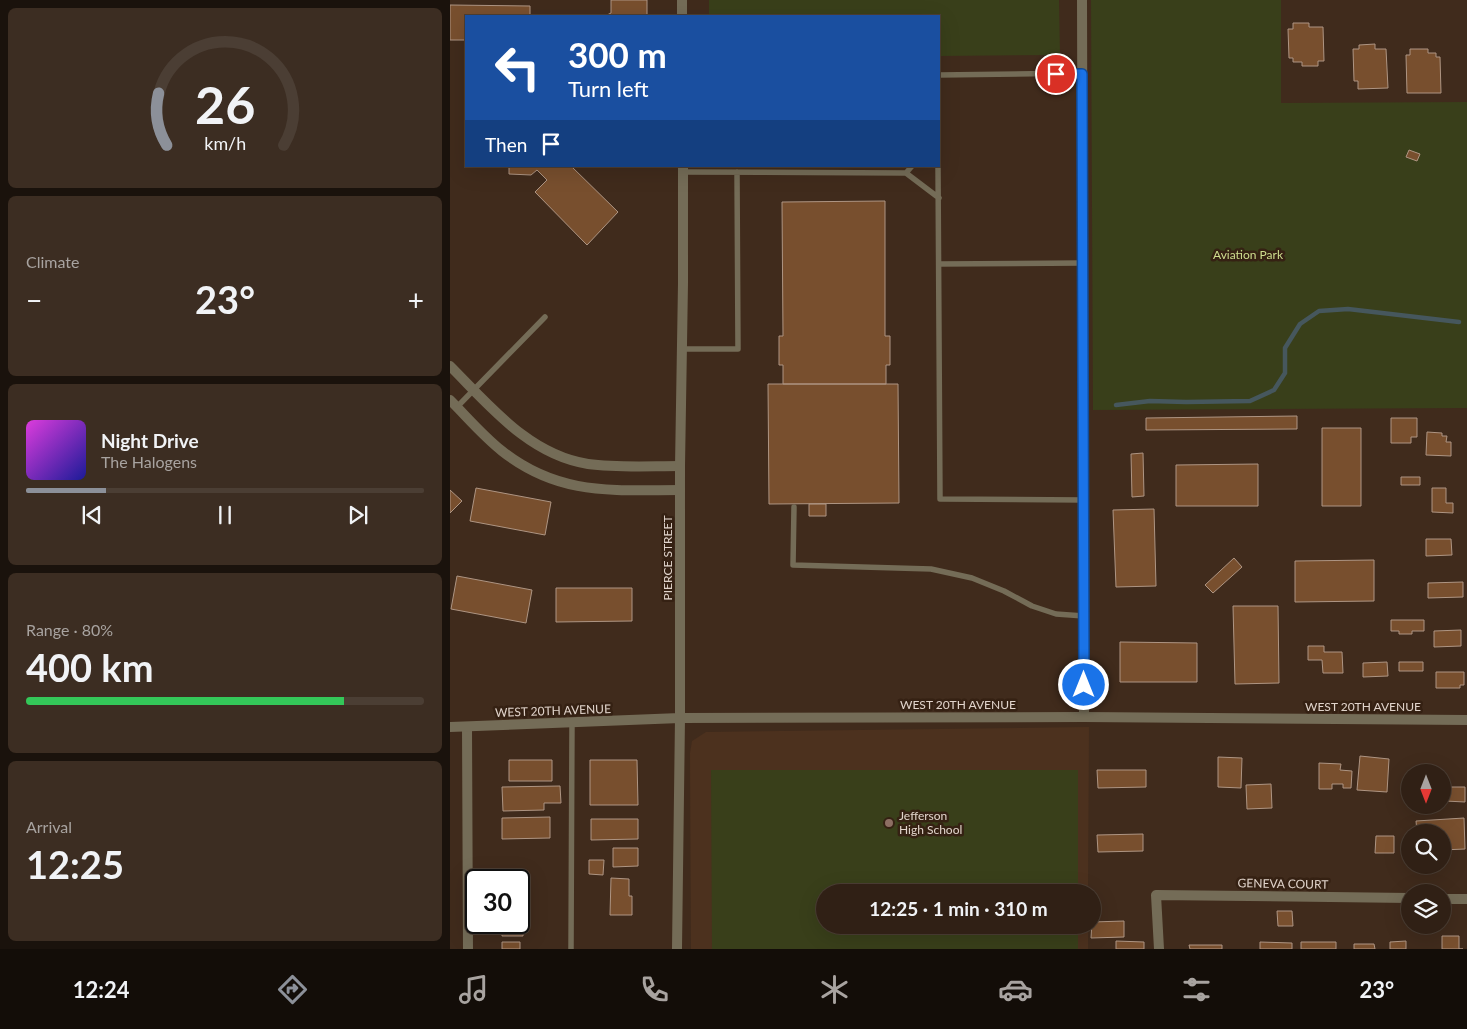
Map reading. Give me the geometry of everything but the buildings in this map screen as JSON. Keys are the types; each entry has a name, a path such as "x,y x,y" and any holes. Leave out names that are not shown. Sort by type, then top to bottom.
{"street":[{"path":"682,0 682,15"},
{"path":"1082,0 1084,718"},
{"name":"PIERCE STREET","path":"677,949 683,169"},
{"path":"450,366 518,432 539,446 563,458 602,465 680,466"},
{"path":"454,404 503,451 527,467 554,480 583,488 600,490 680,490"},
{"name":"WEST 20TH AVENUE","path":"450,727 680,718 1467,720"},
{"path":"467,727 468,949"},
{"name":"GENEVA COURT","path":"1159,949 1156,895 1401,898"},
{"path":"1451,899 1467,899"}],"lane":[{"path":"940,75 1082,74"},
{"path":"906,172 911,167"},
{"path":"938,167 940,499 1083,500"},
{"path":"683,169 728,169 737,172 906,172 939,198"},
{"path":"682,348 738,349 737,172"},
{"path":"939,264 1082,263"},
{"path":"454,404 474,390 545,317"},
{"path":"794,507 794,565 931,569 972,578 1004,591 1032,606 1056,614 1084,616"},
{"path":"571,949 572,723"}],"shaded area":[{"name":"Jefferson High School","path":"1089,727 1088,884 816,884 816,934 1088,934 1088,949 691,949 690,753 692,741 706,732"}],"green space":[{"path":"709,0 1059,0 1060,55 940,56 940,15 709,15"},
{"name":"Aviation Park","path":"1091,0 1281,0 1281,103 1467,102 1467,408 1093,410"},
{"name":"Jefferson High School","path":"711,770 1078,770 1078,884 816,884 816,934 1078,934 1078,949 712,949"}],"waterway":[{"path":"1116,405 1150,401 1250,401 1274,390 1285,373 1285,348 1300,324 1319,311 1348,309 1459,322"}],"place":[{"name":"Jefferson High School","path":"889,823"}],"route":[{"path":"1056,74 1082,74 1084,685"}]}
